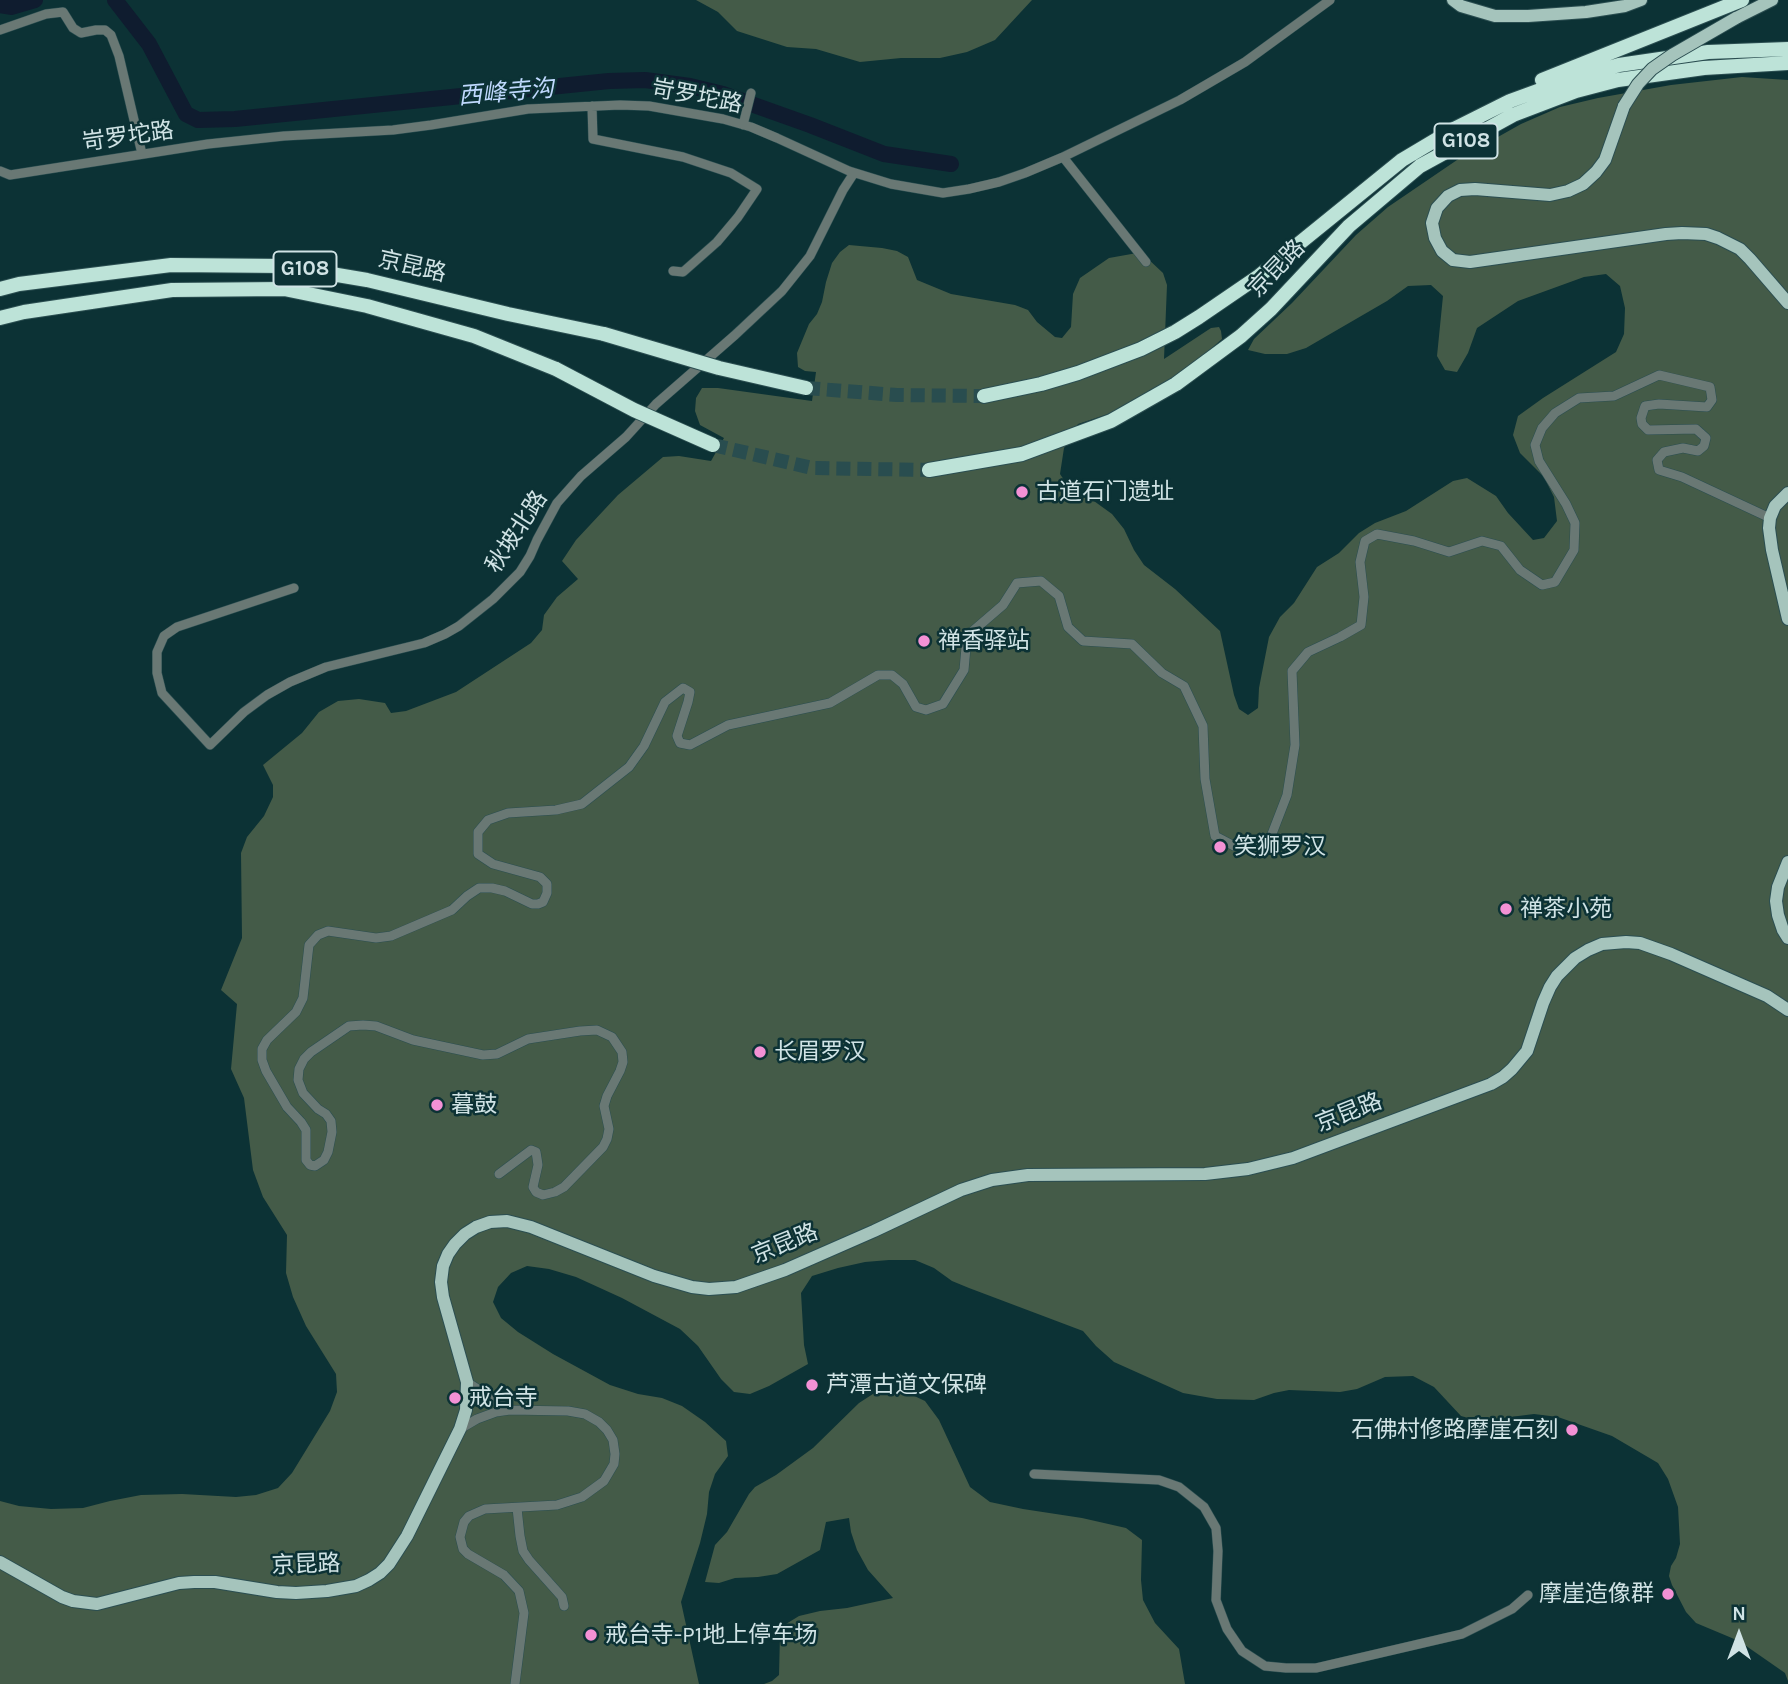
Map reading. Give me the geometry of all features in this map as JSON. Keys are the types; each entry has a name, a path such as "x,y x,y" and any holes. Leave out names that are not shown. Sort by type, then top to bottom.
{"highway":[{"path":"1454,129 1467,114 1507,94 1742,0"},
{"name":"京昆路","path":"984,396 1078,373 1108,362 1141,349 1199,317 1259,276 1402,160 1454,129 1510,101 1619,65 1708,52 1788,49"},
{"name":"京昆路","path":"929,470 1022,454 1111,421 1176,384 1241,336 1349,226 1420,166 1513,115 1618,80 1704,68 1788,63"},
{"path":"1753,65 1788,69"},
{"name":"京昆路","path":"0,289 19,284 171,265 284,266 367,280 604,334 719,368 806,388"},
{"name":"G108","path":"0,318 172,290 284,289 367,306 474,336 556,369 634,410 713,445"}],"main road":[{"path":"1453,0 1461,6 1495,16 1586,12 1625,6 1641,0"},
{"path":"1772,0 1736,18 1652,69 1638,84 1624,107 1605,160 1583,184 1550,195 1461,190 1448,196 1437,208 1433,223 1435,238 1442,251 1453,260 1470,262 1666,234 1706,234 1740,249 1788,303"},
{"path":"1788,493 1775,506 1769,528 1788,619"},
{"path":"1788,862 1778,887 1776,901 1778,915 1788,938"},
{"name":"京昆路","path":"0,1562 62,1597 97,1604 171,1585 194,1582 296,1593 327,1591 356,1586 380,1573 407,1536 460,1429 466,1409 467,1382 443,1297 443,1266 448,1254 465,1234 490,1222 507,1221 531,1227 654,1276 692,1287 736,1287 785,1270 961,1189 992,1180 1028,1175 1205,1174 1248,1168 1293,1158 1491,1084 1512,1069 1527,1051 1543,1003 1557,976 1575,958 1602,944 1640,943 1671,954 1760,993 1788,1010"}],"street":[{"name":"岢罗坨路","path":"0,171 10,175 208,144 284,136 393,130 528,109 620,105 649,107 743,125 854,173 891,184 943,193 999,182 1063,157 1180,100 1245,62 1330,0"},
{"path":"0,30 46,14 63,12 73,28 81,33 105,30 111,36 119,56 142,154"},
{"path":"743,125 750,95"},
{"path":"592,106 593,139 683,157 731,173 757,189 718,242 683,272 673,271"},
{"path":"1063,157 1146,262"},
{"name":"秋坡北路","path":"294,588 177,627 164,636 157,652 162,693 210,745 244,712 290,682 326,667 424,643 459,626 493,599 520,572 557,503 581,476 782,290 820,240 843,190 854,173"},
{"path":"499,1174 531,1150 536,1152 538,1165 533,1187 542,1195 555,1192 564,1187 603,1147 609,1129 604,1106 623,1062 622,1052 612,1037 597,1030 579,1031 528,1039 497,1054 483,1055 413,1041 376,1026 349,1026 311,1052 299,1069 298,1080 303,1093 331,1121 328,1152 324,1160 316,1166 310,1165 306,1160 306,1130 287,1107 266,1070 262,1049 267,1040 296,1012 303,999 309,945 318,935 328,931 376,938 391,936 452,910 479,888 505,891 532,904 543,902 547,884 540,877 493,864 478,854 478,832 488,820 508,813 556,810 582,804 629,767 644,746 665,702 683,688 690,692 677,736 680,743 690,745 728,725 830,703 878,675 892,675 903,684 916,707 926,710 943,704 964,670 967,636 1003,605 1017,583 1041,581 1059,596 1068,627 1083,641 1132,644 1163,673 1184,686 1203,726 1205,779 1215,836 1234,846 1255,846 1270,839 1287,794 1295,745 1292,671 1308,652 1361,625 1364,597 1360,562 1365,541 1377,534 1414,541 1449,552 1482,541 1501,546 1520,570 1542,585 1555,582 1574,550 1575,523 1539,461 1535,445 1542,429 1555,413 1579,398 1614,397 1659,375 1710,387 1712,400 1707,407 1659,404 1645,406 1641,418 1642,424 1648,430 1696,429 1706,438 1704,446 1698,451 1683,448 1664,452 1657,460 1660,470 1682,477 1770,518"},
{"path":"467,1382 510,1410"},
{"path":"460,1429 496,1412 568,1411 585,1414 599,1422 613,1440 614,1464 604,1481 582,1497 557,1505 485,1509 475,1512 464,1522 460,1536 463,1549 504,1575 519,1591 524,1613 514,1684"},
{"path":"1034,1474 1159,1480 1179,1487 1204,1507 1216,1528 1216,1600 1227,1629 1242,1651 1265,1666 1316,1668 1462,1634 1512,1609 1528,1595"},
{"path":"517,1508 523,1551 562,1597 564,1606"}],"green space":[{"path":"696,0 1032,0 995,40 967,52 940,58 860,62 816,49 787,47 737,31 718,12"},
{"path":"1742,77 1788,80 1788,1681 1785,1673 1739,1641 1696,1623 1686,1612 1669,1576 1680,1544 1678,1507 1668,1479 1658,1463 1612,1436 1558,1417 1534,1414 1479,1421 1461,1416 1434,1387 1413,1376 1385,1377 1357,1389 1340,1392 1289,1390 1254,1400 1217,1399 1183,1393 1114,1362 1083,1331 952,1281 934,1268 915,1260 889,1260 865,1262 812,1276 801,1293 804,1345 808,1364 750,1394 734,1392 721,1379 698,1346 680,1329 576,1277 527,1266 511,1273 498,1287 493,1302 501,1318 518,1332 610,1385 682,1406 726,1441 728,1456 715,1474 709,1492 700,1543 681,1602 699,1684 0,1684 0,1501 51,1509 83,1508 141,1495 236,1497 256,1495 278,1488 292,1473 330,1411 337,1392 336,1374 306,1326 293,1297 286,1273 287,1235 263,1197 253,1170 244,1098 231,1069 237,1004 221,990 242,938 241,853 247,837 264,816 273,797 273,785 263,765 302,733 319,712 338,701 359,699 385,703 391,713 406,711 456,692 531,643 542,630 544,615 557,597 578,579 562,561 576,540 618,495 663,457 679,456 711,461 724,438 700,425 695,411 696,398 702,388 812,401 816,372 798,367 797,353 822,302 832,263 849,245 897,251 908,257 917,280 951,294 1015,305 1028,310 1037,322 1055,337 1062,338 1071,327 1073,294 1080,278 1109,258 1137,253 1146,257 1163,273 1167,285 1164,359 1211,328 1219,327 1222,339 1188,369 1114,412 1078,424 1064,448 1060,474 1068,486 1080,491 1112,514 1124,529 1144,565 1175,589 1220,631 1234,695 1239,709 1248,715 1258,708 1269,637 1280,617 1294,603 1317,567 1339,553 1359,533 1375,523 1406,511 1453,481 1467,478 1496,496 1533,540 1544,538 1557,521 1554,497 1544,477 1520,453 1513,435 1518,416 1616,352 1624,334 1625,308 1620,286 1606,274 1584,277 1518,301 1477,328 1468,353 1457,372 1445,370 1437,356 1443,296 1431,285 1408,286 1306,348 1287,354 1265,354 1248,350 1254,339 1356,235 1388,207 1457,160 1521,124 1560,107 1598,98 1671,85"},
{"path":"876,1392 908,1393 925,1401 939,1420 970,1487 990,1502 1126,1528 1142,1540 1143,1600 1155,1623 1179,1649 1185,1684 764,1684 779,1675 780,1635 786,1624 799,1616 893,1598 868,1570 857,1550 849,1518 826,1522 820,1550 777,1574 735,1578 719,1583 705,1582 715,1545 727,1532 755,1487 813,1448 859,1403"}],"waterway":[{"name":"西峰寺沟","path":"0,5 11,7 35,0"},
{"name":"西峰寺沟","path":"115,0 149,44 186,114 198,120 235,119 609,81 645,80 723,94 884,154 951,164"}],"tunnel":[{"path":"806,388 897,395 984,396"},
{"path":"713,445 812,468 929,470"}],"place":[{"name":"古道石门遗址","path":"1022,492"},
{"name":"禅香驿站","path":"924,641"},
{"name":"笑狮罗汉","path":"1220,847"},
{"name":"禅茶小苑","path":"1506,909"},
{"name":"长眉罗汉","path":"760,1052"},
{"name":"暮鼓","path":"437,1105"},
{"name":"芦潭古道文保碑","path":"812,1385"},
{"name":"戒台寺","path":"455,1398"},
{"name":"石佛村修路摩崖石刻","path":"1572,1430"},
{"name":"摩崖造像群","path":"1668,1594"},
{"name":"戒台寺-P1地上停车场","path":"591,1635"}]}
